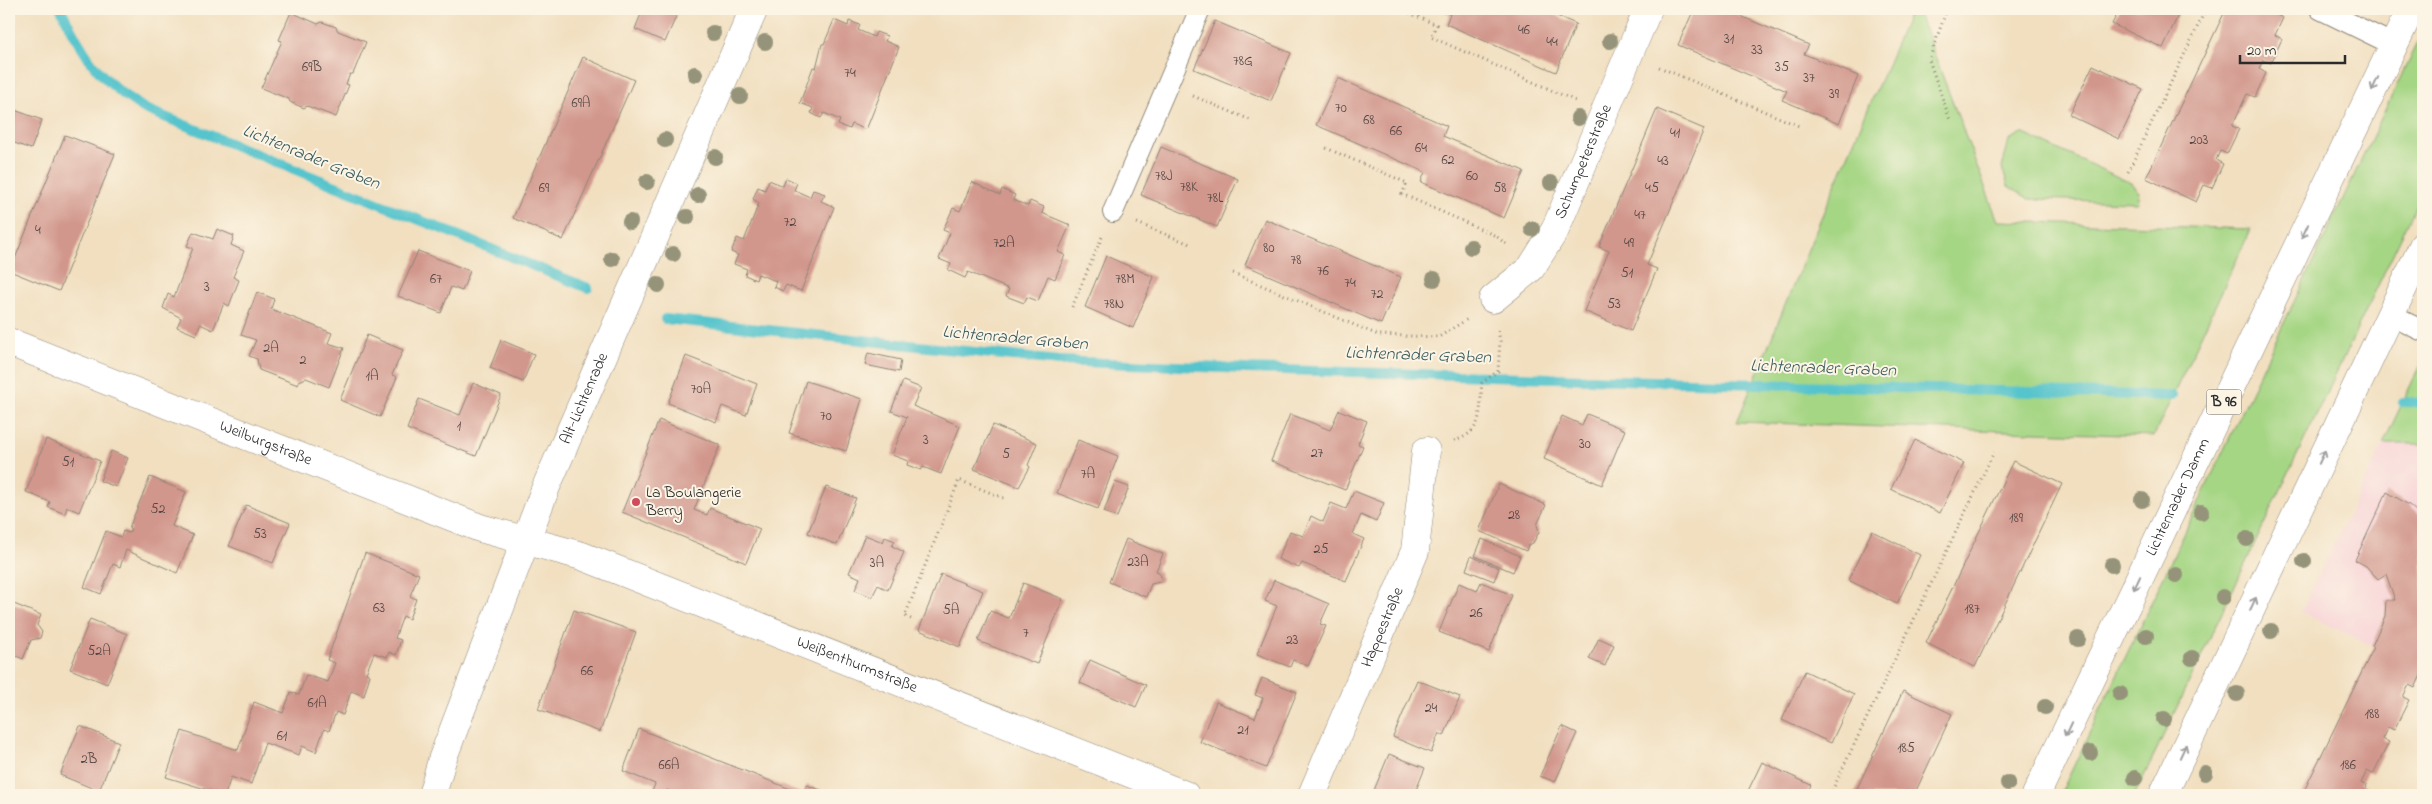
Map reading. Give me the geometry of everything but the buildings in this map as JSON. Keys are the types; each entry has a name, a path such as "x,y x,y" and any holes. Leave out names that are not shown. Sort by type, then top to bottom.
{"street":[{"name":"Alt-Lichtenrade","path":"432,795 442,760 525,540 588,386 754,9"},
{"name":"Schumpeterstraße","path":"1493,299 1531,268 1555,230 1648,9"},
{"name":"Lichtenrader Damm","path":"2036,795 2411,9"},
{"path":"2163,795 2423,246"},
{"name":"Weilburgstraße","path":"9,342 480,528 525,540"},
{"name":"Happestraße","path":"1312,795 1415,550 1426,451"},
{"name":"Weißenthurmstraße","path":"525,540 582,556 1185,795"}],"lane":[{"path":"1113,212 1200,9"},
{"path":"2320,9 2394,45"},
{"path":"2390,315 2423,331"}],"path":[{"path":"1400,9 1437,25 1431,37 1604,113"},
{"path":"1947,9 1929,60 1950,120"},
{"path":"2128,172 2206,9"},
{"path":"1629,54 1799,126"},
{"path":"1167,85 1253,121"},
{"path":"1326,148 1407,183 1402,194 1496,236 1531,268"},
{"path":"1072,307 1113,212 1190,244"},
{"path":"1233,273 1378,335 1439,337 1458,327 1493,299"},
{"path":"1426,451 1468,437 1478,424 1482,383 1498,371 1499,356"},
{"path":"1830,795 1994,452"},
{"path":"911,619 905,616 959,480 1006,499"}],"shaded area":[{"path":"2383,444 2423,445 2423,670 2301,612"}],"green space":[{"path":"1911,9 1917,9 1998,221 2251,229 2154,436 1737,422 1821,218"},
{"path":"2423,30 2423,191 2135,795 2060,795"},
{"path":"2022,133 2131,183 2139,192 2137,202 2029,199 2008,186 2002,168 2009,140"},
{"path":"2423,359 2423,444 2383,444"}],"waterway":[{"name":"Lichtenrader Graben","path":"61,9 77,41 94,66 129,99 145,109 588,288"},
{"name":"Lichtenrader Graben","path":"665,319 1059,361 1247,369 2172,396"},
{"name":"Lichtenrader Graben","path":"2403,402 2423,403"}],"place":[{"name":"La Boulangerie Berry","path":"636,502"}]}
